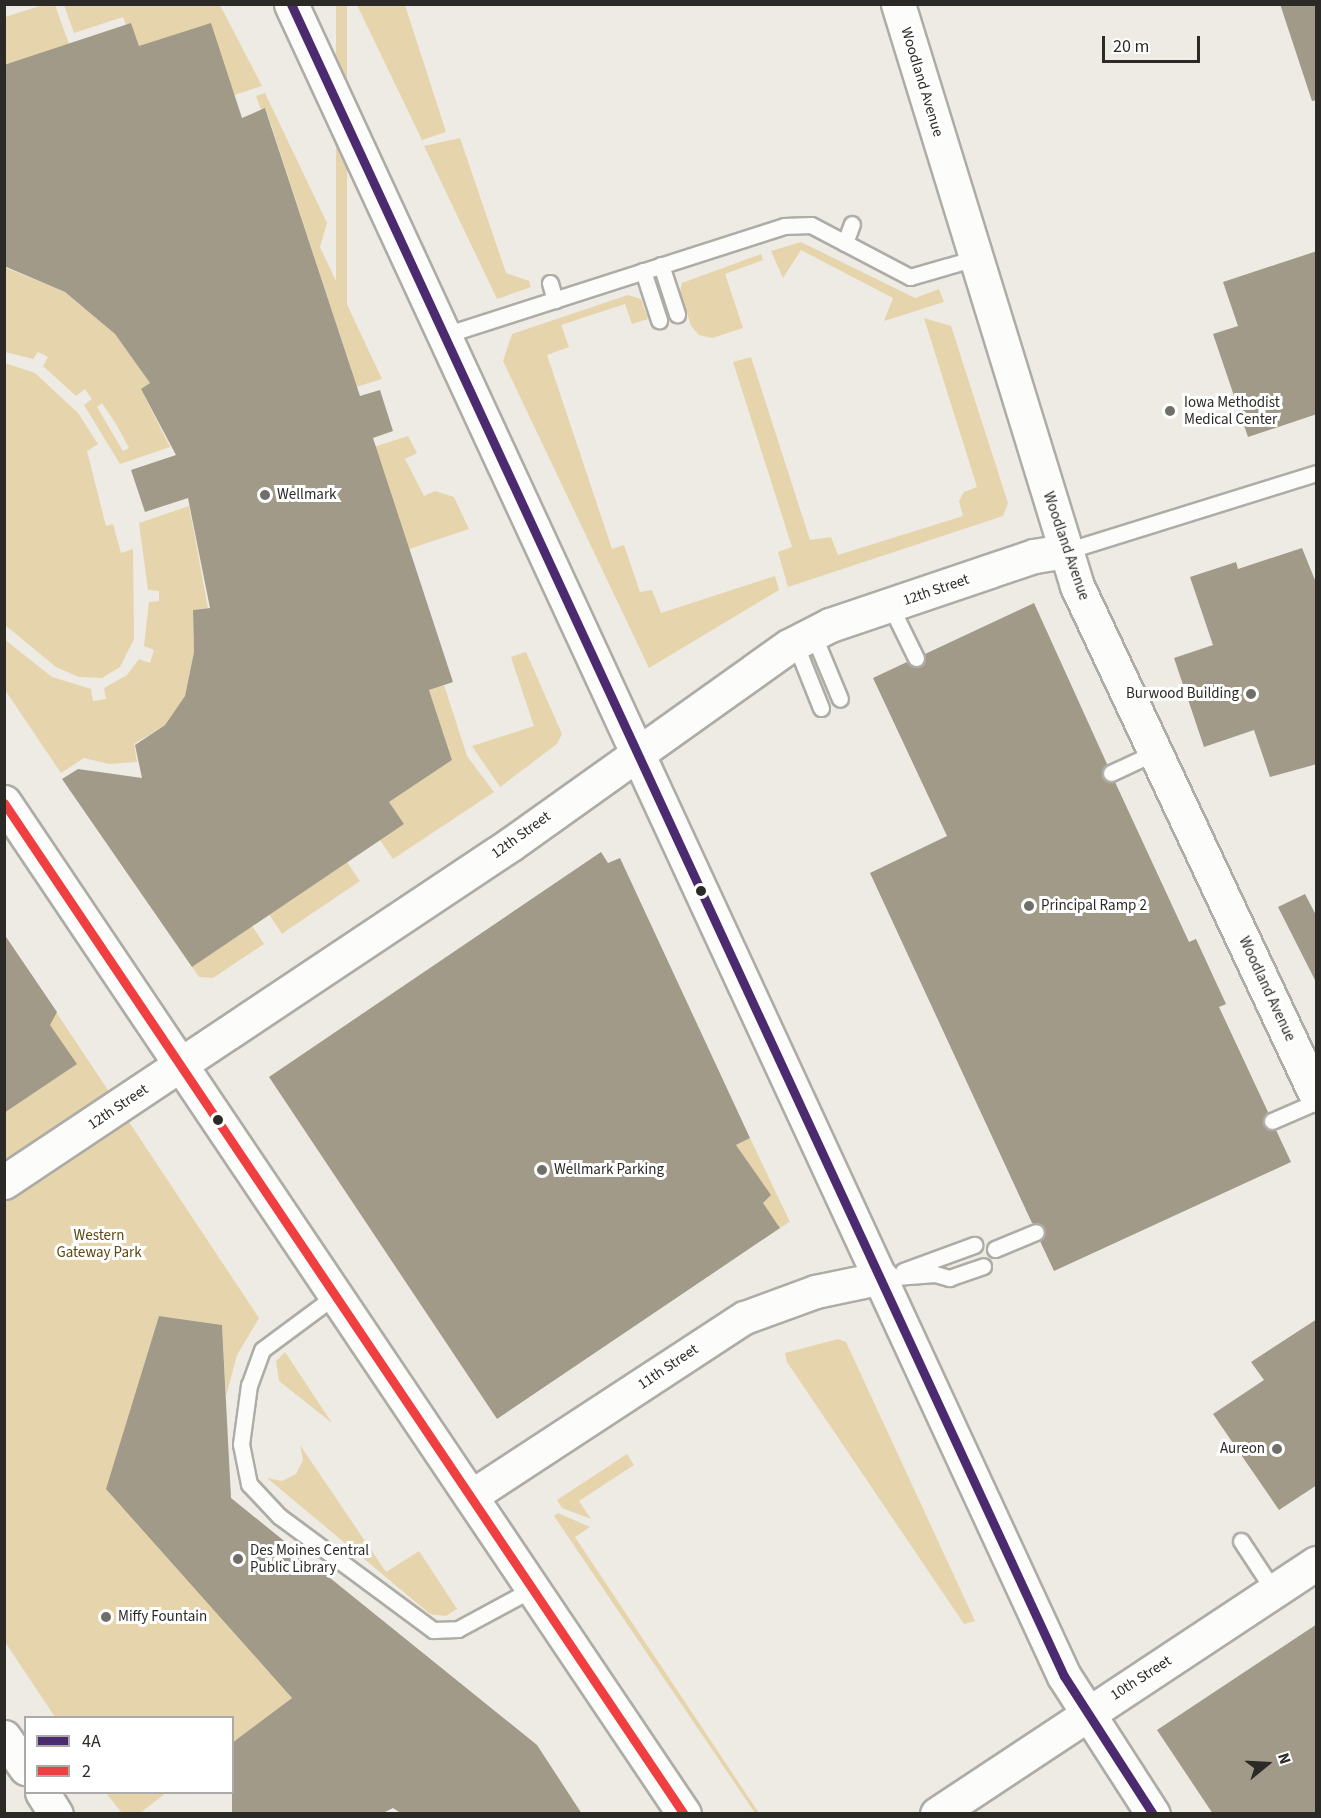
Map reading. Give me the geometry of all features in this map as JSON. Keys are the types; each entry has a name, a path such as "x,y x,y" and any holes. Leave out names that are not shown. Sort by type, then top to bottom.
{"main road":[{"path":"291,4 1086,1714 1153,1814"},
{"name":"Woodland Avenue","path":"898,4 1066,551 1156,752 1317,1095"},
{"name":"12th Street","path":"4,1182 511,844 638,749 804,638 890,605 1034,556 1066,551"},
{"path":"4,802 684,1814"},
{"name":"10th Street","path":"937,1814 1317,1563"},
{"path":"4,1737 24,1765"},
{"path":"43,1794 56,1814"}],"street":[{"name":"11th Street","path":"471,1497 745,1318 797,1298 883,1278"}],"lane":[{"path":"845,243 852,224"},
{"path":"445,335 784,226 811,225 910,277 976,258"},
{"path":"707,234 712,249"},
{"path":"661,265 677,314"},
{"path":"643,272 659,320"},
{"path":"550,283 555,300"},
{"path":"1066,551 1317,473"},
{"path":"890,605 916,658"},
{"path":"804,638 840,699"},
{"path":"804,638 821,708"},
{"path":"1111,773 1156,752"},
{"path":"1272,1121 1317,1102"},
{"path":"995,1249 1036,1232"},
{"path":"883,1278 974,1245"},
{"path":"883,1278 935,1274 949,1278 983,1266"},
{"path":"336,1295 262,1350 249,1385 241,1444 249,1484 279,1516 433,1630 459,1629 532,1589"},
{"path":"1241,1541 1274,1591"}],"green space":[{"path":"43,5 55,5 69,44 5,65 5,17"},
{"path":"64,5 220,5 262,86 234,95 139,46 131,24 126,25 123,17 74,33"},
{"path":"336,5 347,5 347,322 336,322"},
{"path":"357,5 405,5 446,132 422,140"},
{"path":"265,93 327,223 320,247 382,379 333,394 351,369 266,109 261,110 256,96"},
{"path":"460,138 506,273 529,281 531,287 497,299 424,146"},
{"path":"801,242 915,298 939,289 944,302 884,321 893,298 801,250 783,278 771,251"},
{"path":"761,254 763,260 725,274 743,328 712,338 699,335 691,326 680,291 682,283"},
{"path":"4,267 65,292 115,334 150,383 141,389 170,447 120,464 84,405 92,399 85,389 76,396 43,366 48,357 38,352 33,359 5,352","holes":["102,403 129,448 123,451 97,407"]},
{"path":"628,295 641,299 648,319 632,324 625,304 561,325 569,347 547,355 612,549 624,545 640,592 652,590 661,613 775,576 779,590 649,668 503,361 512,334"},
{"path":"924,318 951,326 1008,503 1003,516 788,587 778,552 792,547 733,362 751,357 810,540 831,537 838,555 963,516 959,501 964,492 977,487"},
{"path":"5,363 35,373 78,413 98,444 87,451 106,526 113,524 121,553 133,549 134,639 120,667 102,678 79,677 56,667 5,625"},
{"path":"408,436 417,453 405,459 424,496 435,491 454,497 469,529 409,549 381,463 352,454"},
{"path":"189,506 208,608 193,610 194,652 185,696 165,725 134,744 137,762 109,764 84,758 61,773 5,690 4,639 52,677 91,689 93,701 106,699 104,688 127,675 139,659 150,663 154,650 144,646 149,602 159,601 159,591 148,590 139,523"},
{"path":"526,652 562,734 557,744 500,787 472,746 534,726 511,657"},
{"path":"444,685 467,756 494,792 393,859 380,840 389,802 452,760 429,690"},
{"path":"347,862 360,881 282,934 269,915"},
{"path":"252,926 264,944 213,978 199,977 192,967"},
{"name":"Western Gateway Park","path":"5,935 259,1318 237,1355 226,1396 222,1325 159,1316 107,1489 292,1698 234,1742 234,1716 54,1716 5,1642"},
{"path":"750,1138 790,1222 780,1228 763,1203 770,1195 736,1145"},
{"path":"838,1339 846,1342 975,1621 964,1624 787,1362 785,1353"},
{"path":"285,1352 332,1423 279,1381 276,1361"},
{"path":"300,1445 386,1572 419,1551 457,1609 446,1616 430,1614 267,1478 282,1481 296,1474 303,1460"},
{"path":"627,1454 634,1465 579,1501 591,1519 562,1508 557,1500"},
{"path":"558,1513 590,1527 575,1537 759,1813 755,1813 554,1516"},
{"path":"107,1794 165,1794 139,1814 122,1813"}],"building":[{"path":"1280,4 1317,4 1317,100 1312,101"},
{"name":"Wellmark","path":"131,23 139,46 211,23 242,118 265,108 360,396 380,390 393,431 373,438 453,682 429,690 452,760 389,802 404,824 192,967 62,779 78,769 142,778 135,745 165,725 185,696 194,652 193,610 210,608 188,498 145,512 131,470 176,455 141,389 150,383 115,334 65,292 4,266 4,65"},
{"path":"1317,251 1317,414 1248,437 1213,334 1238,326 1223,282"},
{"name":"Burwood Building","path":"1302,548 1317,585 1317,764 1270,777 1254,730 1204,747 1174,658 1213,645 1190,577 1236,562 1238,569"},
{"name":"Principal Ramp 2","path":"1034,603 1107,764 1102,777 1115,782 1189,942 1196,939 1226,1004 1219,1007 1268,1112 1263,1125 1276,1130 1291,1162 1054,1271 1040,1241 1045,1228 1032,1223 870,873 947,836 873,678 907,662 920,667 925,654"},
{"name":"Wellmark Parking","path":"601,852 608,863 620,858 750,1138 736,1145 771,1195 763,1203 780,1228 497,1419 269,1077"},
{"path":"1305,894 1317,917 1317,984 1278,907"},
{"path":"4,934 57,1012 50,1025 77,1064 4,1113"},
{"name":"Des Moines Central Public Library","path":"159,1316 222,1325 231,1498 537,1745 582,1814 402,1814 393,1808 381,1814 232,1814 234,1742 292,1698 106,1489"},
{"name":"Aureon","path":"1317,1319 1317,1485 1279,1510 1213,1414 1264,1380 1251,1362"},
{"path":"1317,1624 1317,1814 1213,1814 1157,1730"}],"transit line":[{"name":"4A","path":"291,4 1064,1676 1153,1814"},
{"name":"2","path":"4,803 684,1814"}],"place":[{"name":"Iowa Methodist Medical Center","path":"1170,411"},
{"name":"Wellmark","path":"265,495"},
{"name":"Burwood Building","path":"1251,694"},
{"name":"Principal Ramp 2","path":"1029,906"},
{"name":"Wellmark Parking","path":"542,1170"},
{"name":"Aureon","path":"1277,1449"},
{"name":"Des Moines Central Public Library","path":"238,1559"},
{"name":"Miffy Fountain","path":"106,1617"}]}
